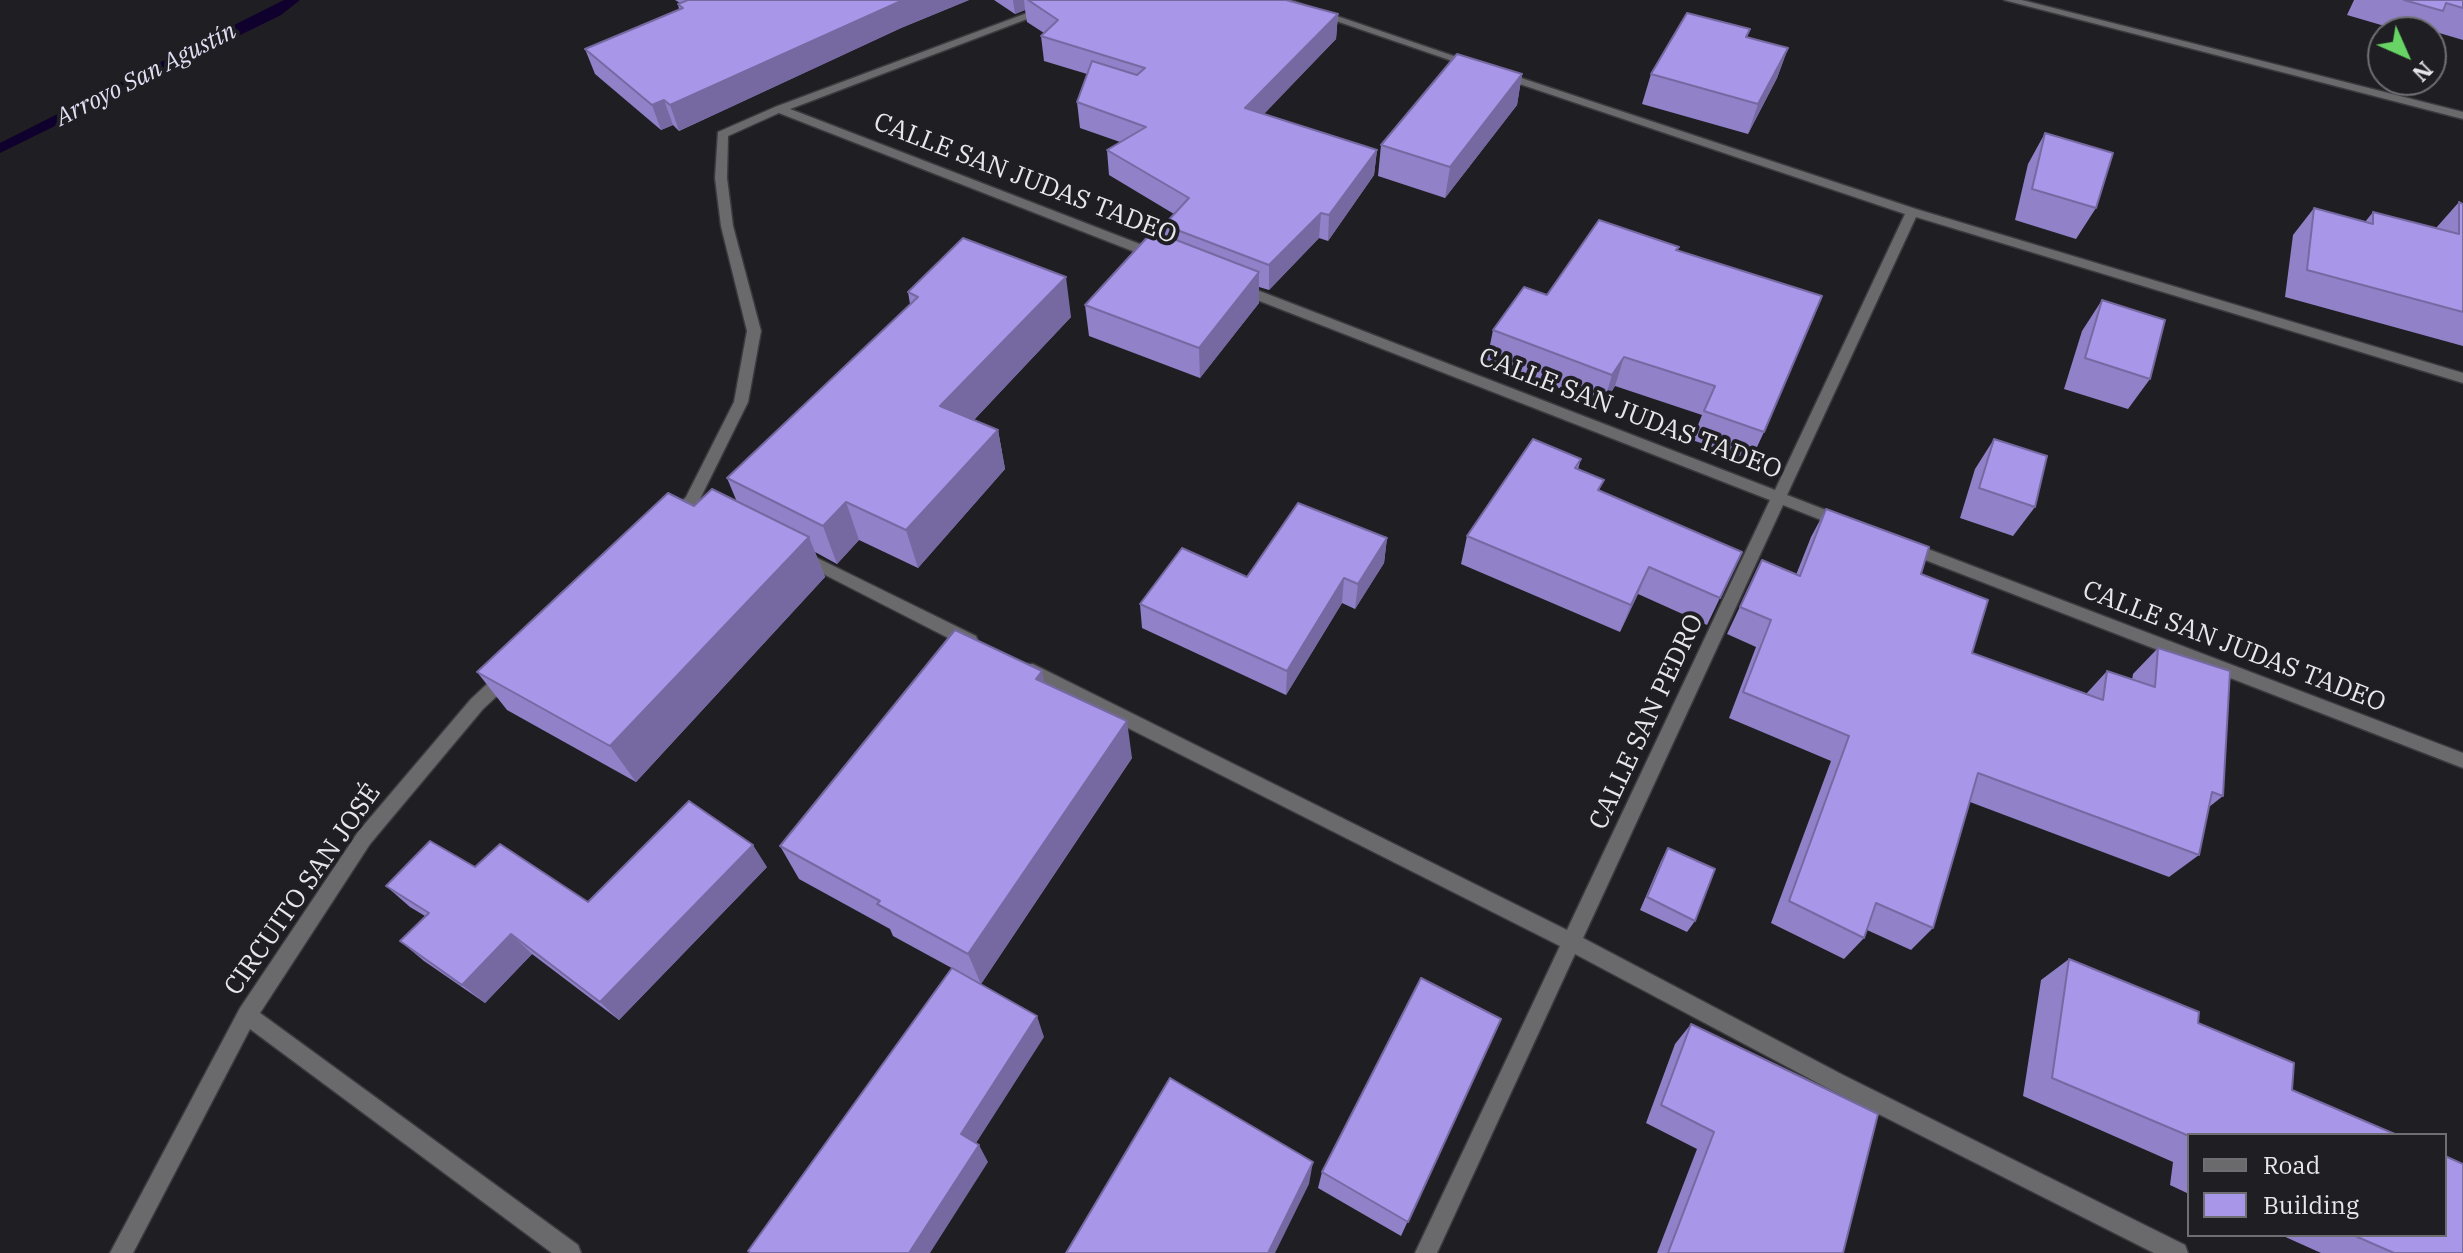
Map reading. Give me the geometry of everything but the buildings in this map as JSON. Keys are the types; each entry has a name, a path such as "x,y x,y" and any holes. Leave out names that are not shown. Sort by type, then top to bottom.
{"street":[{"path":"658,533 699,505 741,402 754,331 727,226 721,178 722,134 779,109 1072,0"},
{"path":"1280,0 1912,212 2463,378"},
{"path":"2009,0 2463,116"},
{"name":"CALLE SAN JUDAS TADEO","path":"779,109 1177,264"},
{"name":"CALLE SAN PEDRO","path":"1426,1253 1912,212"},
{"name":"CALLE SAN JUDAS TADEO","path":"1221,281 1855,527"},
{"path":"777,544 1573,943 1836,1082 2177,1253"},
{"name":"CALLE SAN JUDAS TADEO","path":"1899,544 2463,761"},
{"name":"CIRCUITO SAN JOSÉ","path":"121,1253 247,1015 364,838 477,704 523,661"},
{"path":"247,1015 570,1253"}],"waterway":[{"name":"Arroyo San Agustín","path":"0,149 276,12 293,0"}]}
